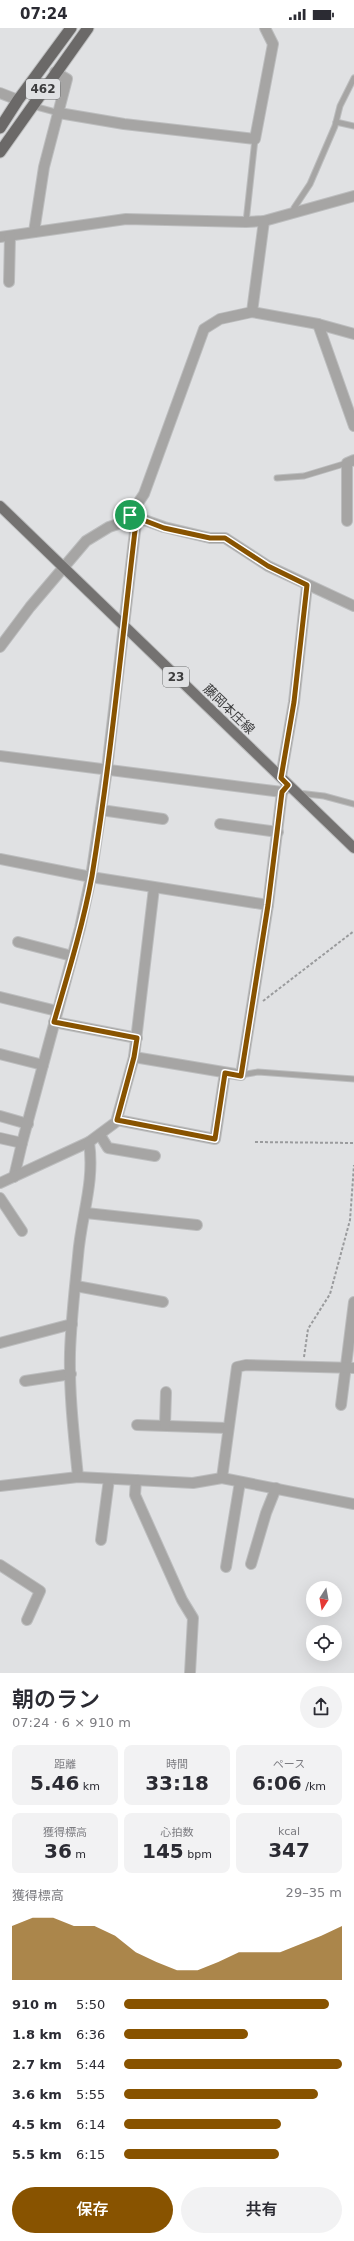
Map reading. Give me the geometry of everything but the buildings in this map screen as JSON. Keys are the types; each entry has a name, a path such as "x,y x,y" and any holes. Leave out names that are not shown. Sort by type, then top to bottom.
{"highway":[{"name":"462","path":"0,128 18,100 70,28"},
{"name":"462","path":"0,152 31,105 88,28"}],"main road":[{"name":"藤岡本庄線","path":"0,506 65,567 281,778 286,789 296,792 354,848"}],"street":[{"path":"59,114 124,124 255,139 273,44 265,28"},
{"path":"34,232 44,167 67,79 55,72"},
{"path":"0,93 18,100"},
{"path":"10,282 5,237 126,219 246,222 264,221 354,196"},
{"path":"252,312 264,221"},
{"path":"0,647 30,607 86,541 121,523 130,515 144,494 204,329 220,319 252,312 318,324 354,334"},
{"path":"318,324 354,426"},
{"path":"347,521 350,462"},
{"path":"130,515 172,529 210,538 225,538 268,566 354,606"},
{"path":"14,1177 72,956 91,877 107,769 136,522 130,515"},
{"path":"281,778 294,702 307,585"},
{"path":"0,756 286,789 278,832 241,1076 134,1057"},
{"path":"101,810 163,818"},
{"path":"220,824 278,832"},
{"path":"0,859 154,888 268,905"},
{"path":"0,1184 89,1142 110,1128 117,1120 134,1057 154,888"},
{"path":"18,942 72,956"},
{"path":"0,997 57,1011"},
{"path":"54,1022 137,1038"},
{"path":"0,1054 43,1065"},
{"path":"117,1120 215,1139 225,1073"},
{"path":"0,1116 28,1124"},
{"path":"100,1135 108,1148 155,1156"},
{"path":"0,1138 22,1143"},
{"path":"78,1477 71,1374 72,1324 78,1253 90,1185 91,1160 89,1142"},
{"path":"0,1198 22,1231"},
{"path":"86,1213 197,1226"},
{"path":"76,1286 163,1302"},
{"path":"341,1405 350,1368 354,1302"},
{"path":"0,1343 72,1324"},
{"path":"222,1478 237,1367 246,1365 350,1368"},
{"path":"25,1381 71,1374"},
{"path":"165,1426 166,1392"},
{"path":"137,1424 228,1428"},
{"path":"0,1486 78,1477 193,1483 222,1478 354,1504"},
{"path":"101,1540 109,1479"},
{"path":"136,1480 135,1495 182,1600 193,1618 190,1673"},
{"path":"226,1567 240,1482"},
{"path":"251,1564 266,1513 276,1488"},
{"path":"0,1565 40,1591 27,1620"}],"lane":[{"path":"293,214 294,208 310,184 336,122 340,106 354,78"},
{"path":"31,105 59,114"},
{"path":"336,122 354,126"},
{"path":"246,222 255,139"},
{"path":"277,478 304,476 350,462"},
{"path":"296,792 324,796 354,804"},
{"path":"241,1076 258,1072 354,1079"}],"path":[{"path":"251,1011 354,931"},
{"path":"255,1142 354,1142"},
{"path":"303,1366 308,1329 330,1294 350,1220 354,1165"}],"route":[{"path":"130,515 164,528 210,538 225,538 268,566 307,585 294,702 281,778 288,785 282,792 268,905 241,1076 225,1073 215,1139 117,1120 134,1057 137,1038 54,1022 80,928 91,877 107,769 136,522 130,515"}]}
